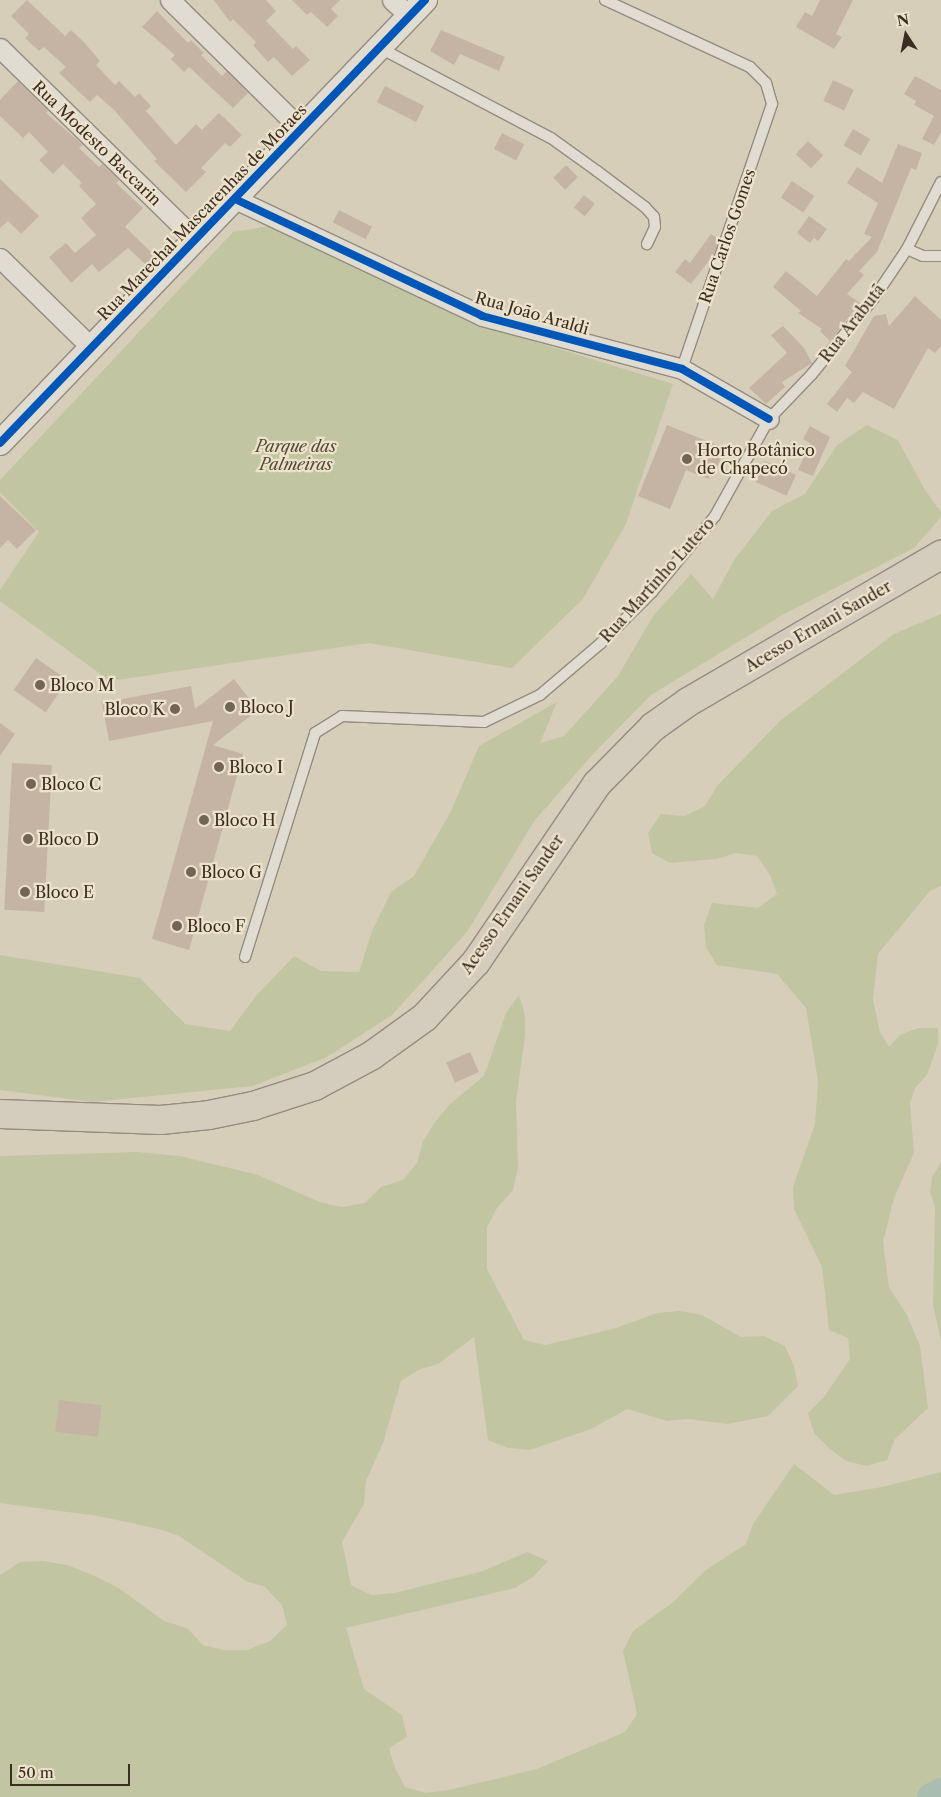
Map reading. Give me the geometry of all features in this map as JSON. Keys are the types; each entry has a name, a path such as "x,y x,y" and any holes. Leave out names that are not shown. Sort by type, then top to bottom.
{"highway":[{"name":"Acesso Ernani Sander","path":"0,1114 161,1120 209,1115 253,1106 315,1086 371,1056 424,1017 476,962 597,784 653,727 688,702 941,555"}],"street":[{"path":"170,0 301,129"},
{"path":"392,0 418,8"},
{"name":"Rua Marechal Mascarenhas de Moraes","path":"0,443 194,238 418,8"},
{"name":"Rua Modesto Baccarin","path":"0,48 194,238"},
{"name":"Rua João Araldi","path":"234,199 482,316 682,369 769,419"},
{"path":"0,258 91,347"}],"lane":[{"name":"Rua Carlos Gomes","path":"605,0 750,68 766,83 772,104 682,369"},
{"path":"380,48 543,133 597,171 645,207 654,218 655,226 648,244"},
{"path":"941,182 907,249 923,256 941,256"},
{"name":"Rua Arabutã","path":"769,419 846,332 907,249"},
{"name":"Rua Martinho Lutero","path":"245,956 315,733 342,716 484,722 540,695 600,644 652,592 715,516 769,419"}],"green space":[{"name":"Parque das Palmeiras","path":"270,226 491,328 673,384 626,524 583,599 512,668 369,643 110,681 0,601 0,590 39,532 0,492 0,480 233,232"},
{"path":"867,425 898,440 925,490 941,512 941,517 914,548 784,614 651,695 594,753 535,820 467,932 392,1015 327,1057 253,1086 92,1102 0,1090 0,955 140,978 185,1024 230,1031 256,996 294,956 321,971 359,972 372,931 391,892 414,876 451,811 479,746 557,702 540,743 564,736 618,676 653,616 691,574 713,599 734,560 772,511 805,494 837,445"},
{"path":"941,614 941,886 930,891 878,954 873,1000 880,1032 889,1047 900,1035 918,1028 938,1028 938,1044 927,1075 915,1088 910,1103 914,1153 894,1198 883,1242 889,1287 907,1315 920,1346 928,1408 895,1439 887,1460 867,1466 846,1461 830,1449 814,1433 808,1413 824,1397 850,1359 848,1338 829,1330 822,1267 794,1209 793,1187 815,1124 818,1081 806,1008 777,974 717,965 706,947 704,925 712,903 758,908 777,894 770,875 757,856 736,853 716,859 670,863 652,853 648,833 661,814 685,816 705,806 717,786 780,721 894,634"},
{"path":"519,995 525,1015 525,1036 516,1102 518,1167 513,1190 497,1208 487,1227 487,1269 524,1340 545,1345 613,1329 657,1313 680,1311 702,1315 741,1337 764,1336 785,1346 794,1366 798,1386 768,1416 728,1424 688,1419 667,1421 627,1409 591,1429 530,1450 508,1448 488,1440 474,1337 438,1364 418,1370 401,1381 383,1443 366,1481 364,1504 342,1542 351,1585 371,1595 394,1593 483,1571 527,1552 548,1561 533,1577 515,1588 346,1628 364,1689 402,1715 407,1737 389,1748 395,1768 405,1787 426,1793 449,1790 537,1769 625,1732 637,1714 623,1651 633,1631 672,1603 706,1570 746,1544 753,1524 794,1464 834,1495 882,1487 941,1472 941,1797 0,1797 0,1575 20,1562 43,1561 67,1565 95,1576 120,1589 164,1621 187,1628 203,1645 224,1650 247,1650 270,1641 287,1625 282,1605 265,1587 246,1581 179,1536 159,1529 98,1516 0,1503 0,1156 137,1152 180,1156 258,1175 320,1202 342,1207 365,1203 381,1187 403,1180 417,1163 423,1141 435,1122 450,1104 484,1076 506,1013"},
{"path":"941,1162 941,1341 933,1305 935,1207 930,1193 932,1177"}],"building":[{"path":"27,0 65,36 71,30 84,42 100,61 96,65 115,85 119,81 135,97 139,93 151,106 146,111 176,145 196,124 202,130 219,113 242,135 230,147 225,143 201,168 206,172 186,192 154,161 157,159 114,110 97,95 90,102 59,73 66,67 44,47 39,51 25,38 29,34 11,16"},
{"path":"214,0 266,0 276,11 266,21 293,49 296,46 310,60 292,76 274,57 268,62 253,45 256,42 233,19 230,22"},
{"path":"292,0 340,0 331,9 338,16 327,27 311,12 307,15"},
{"path":"820,0 853,0 836,34 842,37 834,49 796,27 805,12 812,16"},
{"path":"157,11 188,43 191,40 204,53 201,55 222,76 227,71 248,93 233,108 189,67 184,72 171,59 175,55 142,27"},
{"path":"441,30 505,57 499,71 460,54 454,65 430,51"},
{"path":"915,76 941,90 941,132 934,145 922,139 934,116 914,105 916,101 904,94"},
{"path":"833,80 854,90 844,111 823,101"},
{"path":"18,81 48,111 46,113 83,145 79,148 99,167 102,164 119,180 116,183 143,208 125,227 155,256 146,265 128,248 99,272 92,264 71,283 49,257 66,243 75,253 96,235 81,218 96,204 79,186 82,183 63,164 53,174 39,160 48,152 29,132 23,138 0,116 0,100"},
{"path":"385,86 424,106 416,122 377,102"},
{"path":"853,129 870,139 861,155 844,145"},
{"path":"502,133 524,144 516,160 494,149"},
{"path":"808,141 823,155 811,168 796,154"},
{"path":"898,144 922,153 916,170 911,168 877,252 859,271 864,275 847,294 860,303 830,341 820,331 822,329 798,313 801,311 773,287 786,271 817,296 846,259 849,261 872,237 864,234 878,203 847,183 857,167 882,183"},
{"path":"566,165 578,177 565,190 553,178"},
{"path":"0,179 39,216 21,234 8,221 0,228"},
{"path":"792,181 814,196 803,213 781,198"},
{"path":"584,195 595,204 585,216 574,207"},
{"path":"339,210 372,227 366,239 333,222"},
{"path":"809,216 827,229 818,241 814,238 810,243 797,233"},
{"path":"711,234 719,239 714,254 691,284 675,272 685,259 690,263"},
{"path":"915,296 941,320 941,346 935,353 928,348 894,409 863,392 854,403 847,398 837,412 827,404 852,372 845,366 874,316 886,314 889,326"},
{"path":"783,326 804,348 812,363 782,382 785,387 766,404 749,388 787,353 771,335"},
{"name":"Horto Botânico de Chapecó","path":"667,425 725,448 714,475 711,473 708,479 686,470 670,509 638,496"},
{"path":"810,426 830,437 813,476 798,470 810,443 803,439"},
{"path":"765,461 796,475 787,496 756,482"},
{"path":"0,496 36,530 17,549 8,540 0,548"},
{"name":"Bloco M","path":"36,658 68,680 46,712 14,690"},
{"path":"234,679 258,710 213,745 243,754 189,950 152,939 213,721 109,741 102,703 191,686 195,709"},
{"path":"0,723 15,734 0,756"},
{"path":"12,763 52,765 44,912 4,910"},
{"path":"470,1052 479,1072 455,1083 446,1063"},
{"path":"59,1400 102,1405 98,1437 55,1432"}],"waterway":[{"path":"931,1797 941,1792"}],"cycle path":[{"path":"0,443 425,0"},
{"path":"235,199 482,316 682,369 769,419"}],"place":[{"name":"Horto Botânico de Chapecó","path":"687,459"},
{"name":"Bloco M","path":"40,685"},
{"name":"Bloco J","path":"230,707"},
{"name":"Bloco K","path":"175,709"},
{"name":"Bloco I","path":"219,767"},
{"name":"Bloco C","path":"31,784"},
{"name":"Bloco H","path":"204,820"},
{"name":"Bloco D","path":"28,839"},
{"name":"Bloco G","path":"191,872"},
{"name":"Bloco E","path":"25,892"},
{"name":"Bloco F","path":"177,926"}]}
